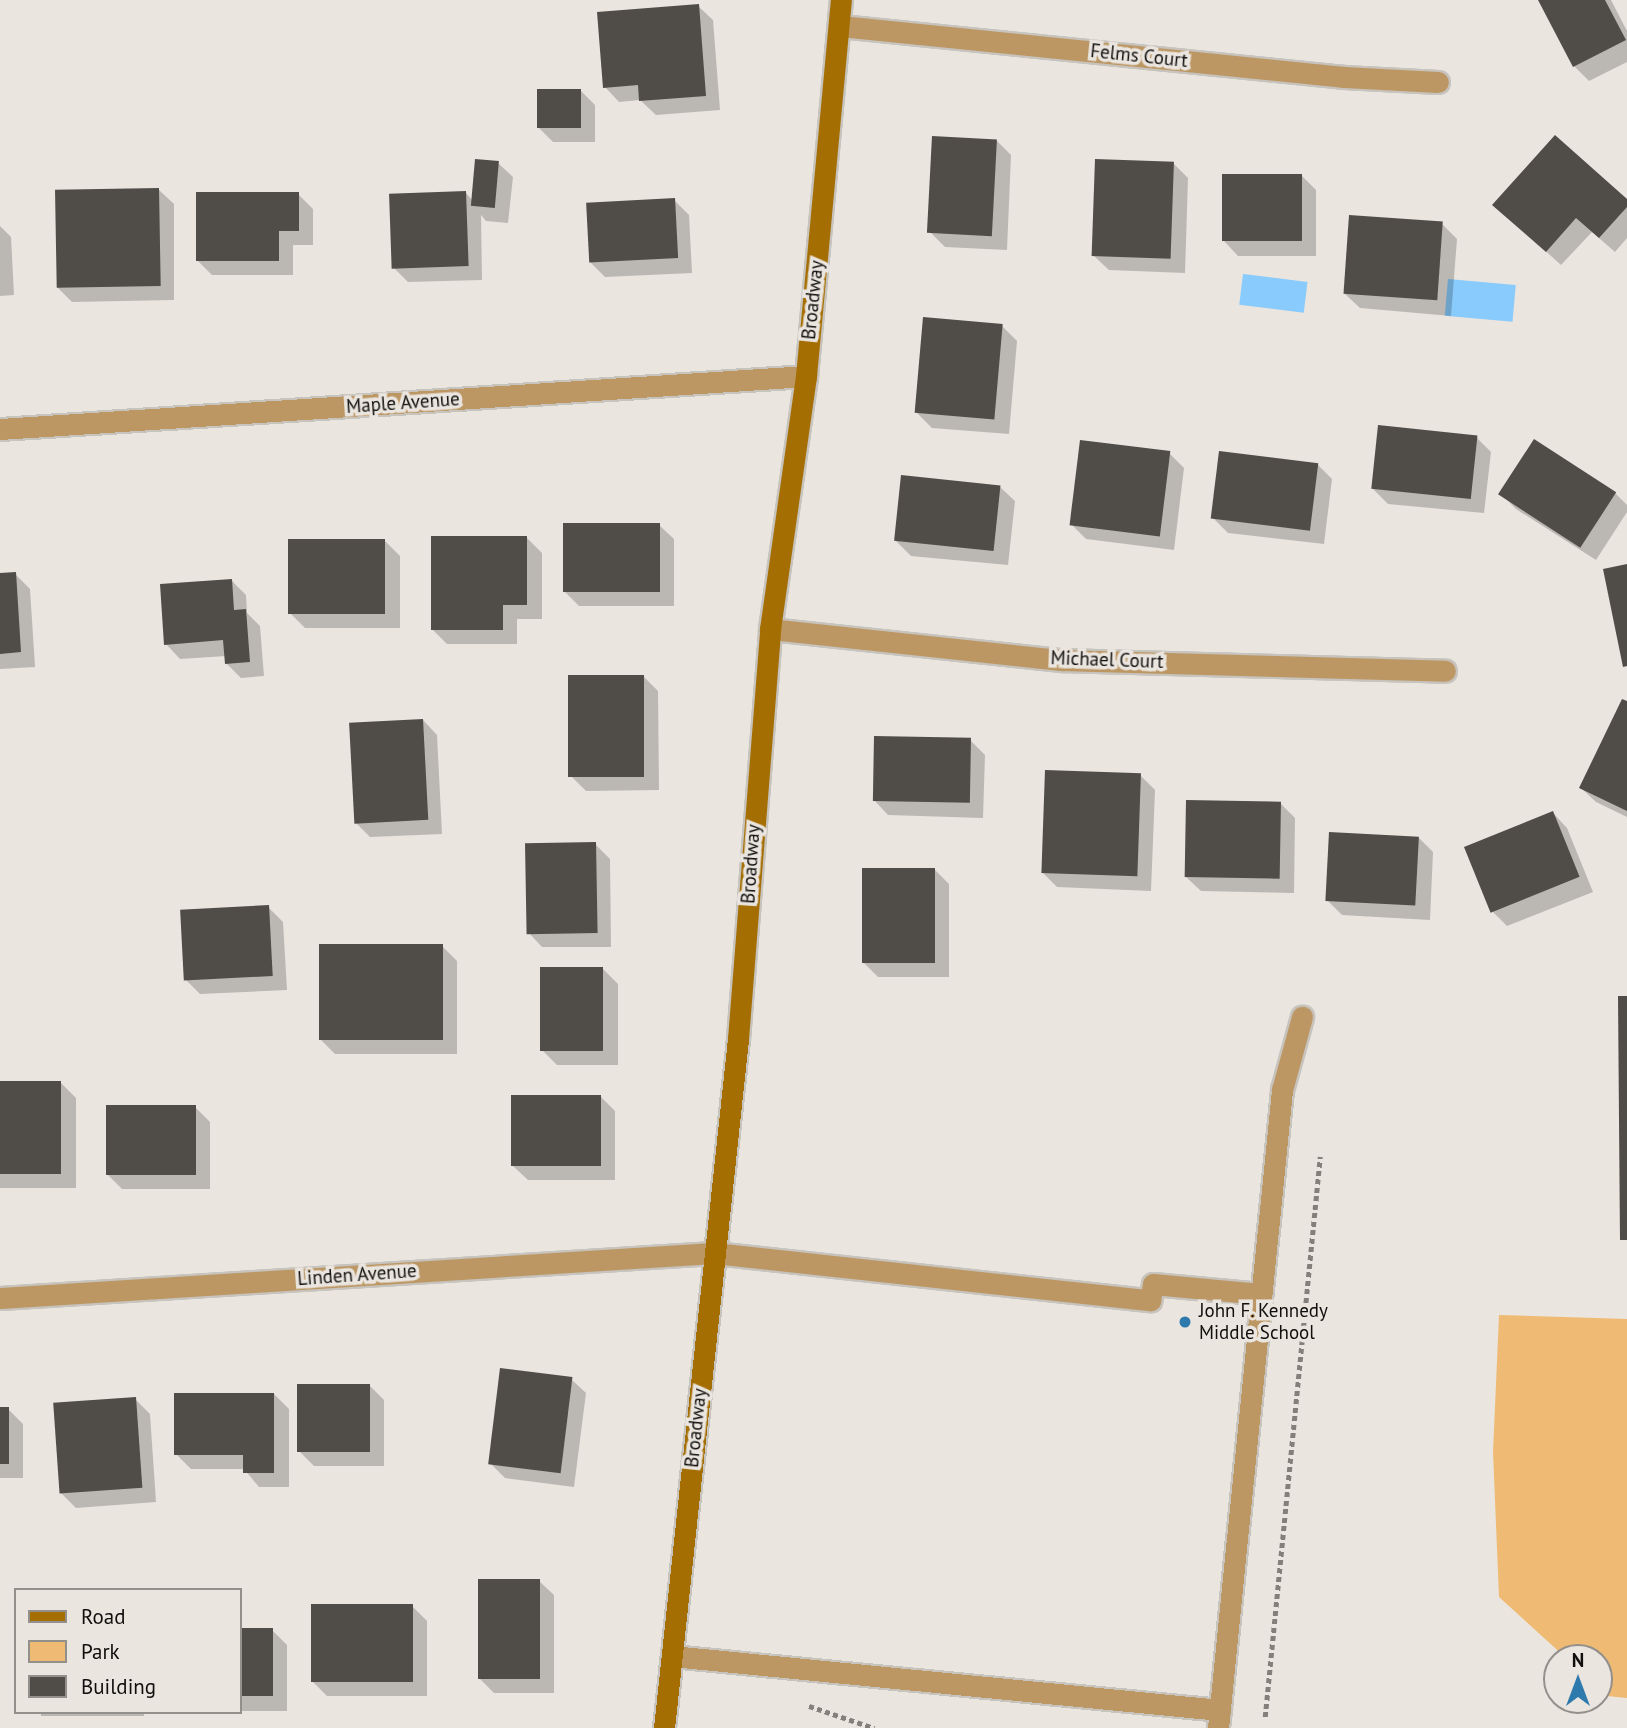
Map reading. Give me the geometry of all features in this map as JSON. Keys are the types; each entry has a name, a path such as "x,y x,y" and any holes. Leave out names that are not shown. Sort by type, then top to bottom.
{"main road":[{"name":"Broadway","path":"664,1728 738,1039 770,629 806,376 841,0"}],"street":[{"name":"Felms Court","path":"839,26 1343,77 1438,82"},
{"name":"Maple Avenue","path":"0,429 806,376"},
{"name":"Michael Court","path":"770,629 1062,660 1446,671"},
{"path":"672,1656 1219,1719 1282,1090 1302,1017"},
{"name":"Linden Avenue","path":"0,1298 714,1253 1150,1300 1153,1284 1261,1294"}],"path":[{"path":"1265,1717 1320,1157"},
{"path":"800,1703 874,1728"}],"green space":[{"path":"1499,1315 1627,1319 1627,1698 1613,1697 1613,1644 1551,1644 1499,1597 1493,1452"}],"water":[{"path":"1243,274 1308,282 1304,313 1239,305"},
{"path":"1448,279 1516,285 1513,322 1445,316"}],"building":[{"path":"1538,0 1605,0 1626,40 1573,67"},
{"path":"699,4 706,96 639,101 638,85 603,88 597,12"},
{"path":"537,89 581,89 581,128 537,128"},
{"path":"1555,135 1627,199 1627,207 1599,238 1576,218 1546,252 1492,205"},
{"path":"932,136 997,139 992,236 927,233"},
{"path":"475,159 499,161 495,208 471,206"},
{"path":"1095,159 1174,162 1171,259 1092,256"},
{"path":"1222,174 1302,174 1302,241 1222,241"},
{"path":"159,188 161,286 57,288 55,190"},
{"path":"466,191 469,266 392,269 389,194"},
{"path":"196,192 299,192 299,231 279,231 279,261 196,261"},
{"path":"675,198 678,258 589,263 586,203"},
{"path":"1349,215 1443,222 1437,300 1343,294"},
{"path":"923,317 1003,324 994,420 915,413"},
{"path":"1378,425 1477,435 1471,499 1371,489"},
{"path":"1534,439 1616,492 1580,548 1498,494"},
{"path":"1080,440 1170,451 1160,536 1070,525"},
{"path":"1219,451 1318,463 1310,531 1211,518"},
{"path":"901,475 1000,485 994,551 894,541"},
{"path":"563,523 660,523 660,592 563,592"},
{"path":"431,536 527,536 527,605 503,605 503,630 431,630"},
{"path":"288,539 385,539 385,614 288,614"},
{"path":"1627,564 1627,666 1623,667 1603,569"},
{"path":"16,572 21,652 0,654 0,573"},
{"path":"232,579 234,610 246,609 250,662 225,664 223,640 164,645 160,584"},
{"path":"568,675 644,675 644,777 568,777"},
{"path":"1622,699 1627,701 1627,811 1579,788"},
{"path":"423,719 428,820 354,824 349,723"},
{"path":"874,736 971,738 970,803 873,801"},
{"path":"1045,770 1141,773 1137,876 1041,873"},
{"path":"1186,800 1281,802 1280,879 1185,877"},
{"path":"1553,811 1580,877 1491,913 1464,847"},
{"path":"1329,832 1419,837 1415,906 1325,901"},
{"path":"596,842 598,933 527,934 525,843"},
{"path":"862,868 935,868 935,963 862,963"},
{"path":"269,905 273,976 184,981 180,910"},
{"path":"319,944 443,944 443,1040 319,1040"},
{"path":"540,967 603,967 603,1051 540,1051"},
{"path":"1618,996 1627,996 1627,1240 1620,1240"},
{"path":"0,1081 61,1081 61,1174 0,1174"},
{"path":"511,1095 601,1095 601,1166 511,1166"},
{"path":"106,1105 196,1105 196,1175 106,1175"},
{"path":"500,1368 572,1377 561,1473 488,1464"},
{"path":"297,1384 370,1384 370,1452 297,1452"},
{"path":"174,1393 274,1393 274,1473 243,1473 243,1455 174,1455"},
{"path":"136,1397 142,1488 60,1494 53,1403"},
{"path":"0,1407 9,1407 9,1464 0,1464"},
{"path":"478,1579 540,1579 540,1679 478,1679"},
{"path":"311,1604 413,1604 413,1682 311,1682"},
{"path":"242,1628 273,1628 273,1696 242,1696"}],"place":[{"name":"John F. Kennedy Middle School","path":"1185,1322"}]}
